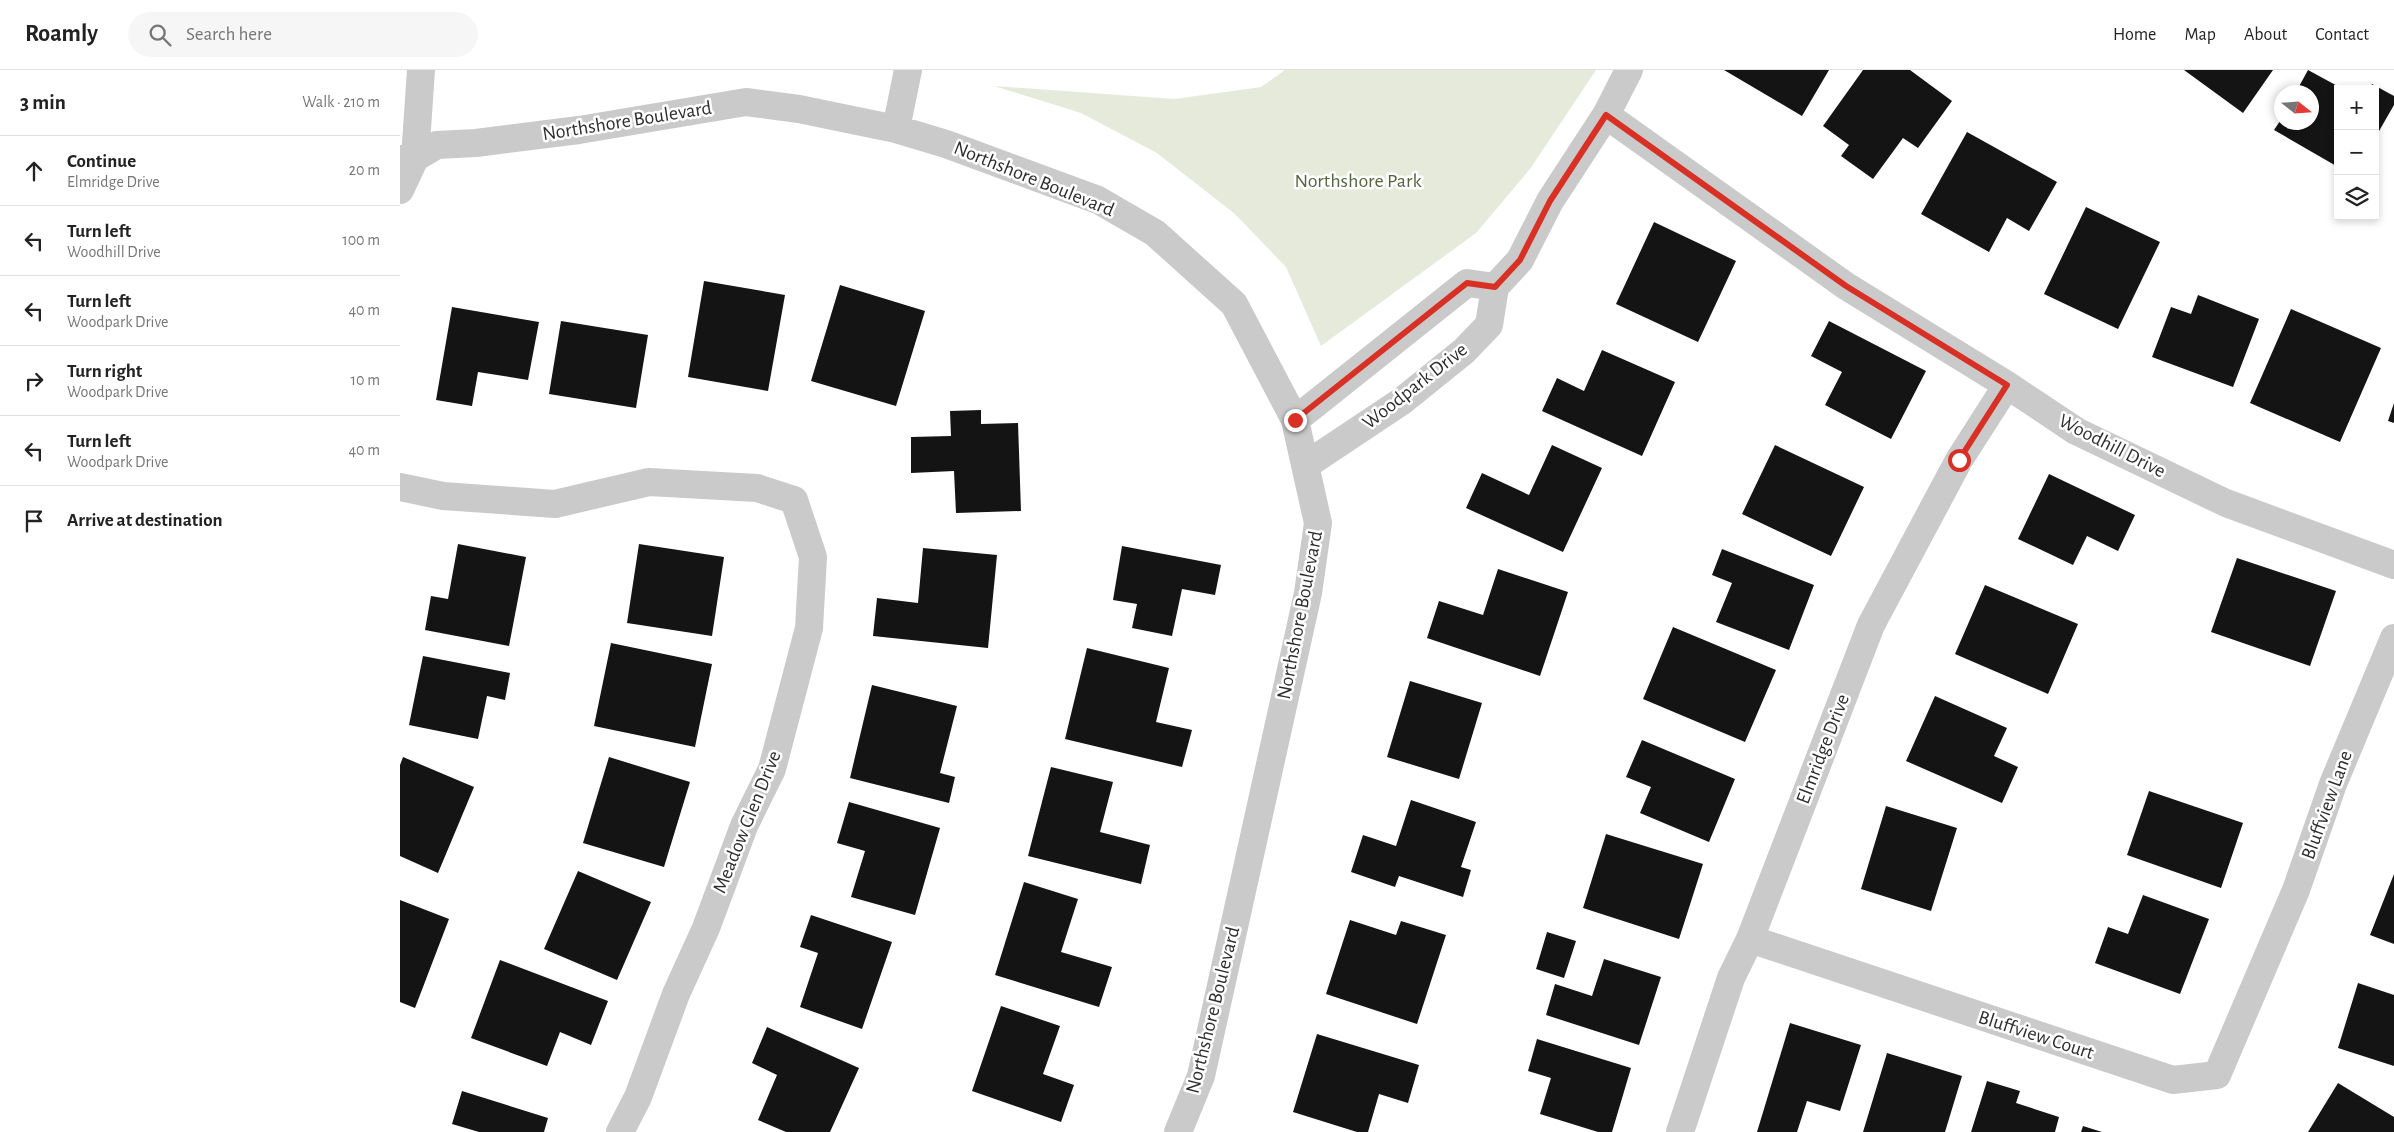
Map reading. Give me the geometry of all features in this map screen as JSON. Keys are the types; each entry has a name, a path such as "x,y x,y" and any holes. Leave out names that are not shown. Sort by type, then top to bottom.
{"street":[{"path":"400,190 408,159 421,70"},
{"path":"896,129 908,70"},
{"path":"1295,420 1467,283 1495,287 1520,260 1550,201 1606,115 1628,70"},
{"name":"Northshore Boulevard","path":"408,159 437,144 476,143 579,130 746,102 799,109 896,129 946,144 1098,200 1155,233 1234,304 1295,420 1318,523 1308,593 1201,1076 1178,1132"},
{"name":"Woodhill Drive","path":"1606,115 1846,286 2007,385 2076,431 2218,498 2394,565"},
{"name":"Woodpark Drive","path":"1306,465 1402,401 1464,351 1489,325 1495,287"},
{"name":"Elmridge Drive","path":"1680,1132 1731,978 1750,939 1871,624 1959,460 2007,385"},
{"name":"Meadow Glen Drive","path":"400,487 443,496 555,504 649,482 757,488 794,500 813,557 809,628 772,769 744,826 706,928 676,994 638,1097 620,1132"},
{"name":"Bluffview Lane","path":"2262,972 2296,890 2333,784 2394,638"},
{"name":"Bluffview Court","path":"1750,939 2173,1080 2217,1075 2262,972"}],"green space":[{"name":"Northshore Park","path":"1285,70 1596,70 1530,169 1476,233 1321,346 1286,267 1235,214 1157,153 1081,113 994,86 1174,99 1261,87"}],"building":[{"path":"1724,70 1829,70 1802,116"},
{"path":"1863,70 1910,70 1952,101 1918,148 1903,138 1873,179 1841,156 1849,145 1823,126"},
{"path":"2184,70 2273,70 2243,113"},
{"path":"2308,70 2336,85 2334,85 2334,165 2274,130 2319,130 2319,85 2300,85"},
{"path":"2379,88 2394,96 2394,105 2379,131"},
{"path":"1967,132 2057,182 2029,231 2007,218 1989,252 1921,214"},
{"path":"2086,207 2160,242 2118,329 2044,294"},
{"path":"1654,222 1736,261 1698,342 1616,304"},
{"path":"704,281 785,295 768,391 688,377"},
{"path":"840,285 925,311 896,406 811,381"},
{"path":"2198,295 2259,319 2233,387 2152,357 2171,307 2191,314"},
{"path":"452,307 539,322 528,380 478,372 472,406 436,400"},
{"path":"2291,309 2381,348 2340,442 2250,403"},
{"path":"561,321 648,335 636,408 549,394"},
{"path":"1829,321 1926,371 1891,439 1825,405 1842,372 1811,356"},
{"path":"1602,350 1675,382 1642,456 1542,411 1557,378 1584,391"},
{"path":"2394,403 2394,423 2388,421"},
{"path":"981,410 981,424 1018,423 1021,511 956,513 954,471 911,473 911,437 951,436 950,411"},
{"path":"1552,445 1602,468 1563,552 1466,508 1482,473 1529,495"},
{"path":"1775,445 1864,487 1831,556 1742,514"},
{"path":"2049,474 2135,515 2118,551 2087,536 2073,565 2018,539"},
{"path":"458,544 526,557 509,646 425,630 431,596 448,599"},
{"path":"639,544 724,557 712,636 627,623"},
{"path":"1122,546 1221,565 1215,595 1182,589 1172,636 1132,628 1137,604 1113,600"},
{"path":"923,548 997,555 988,648 873,636 877,598 918,603"},
{"path":"1722,549 1814,585 1789,650 1716,622 1732,583 1712,575"},
{"path":"2237,558 2336,591 2310,666 2211,632"},
{"path":"1498,569 1568,592 1540,676 1427,638 1439,601 1483,615"},
{"path":"1985,585 2078,624 2048,694 1955,654"},
{"path":"1673,627 1776,670 1745,742 1643,699"},
{"path":"611,643 712,664 695,747 594,726"},
{"path":"1087,648 1169,668 1156,722 1192,730 1182,767 1065,739"},
{"path":"423,656 510,673 505,700 487,696 478,739 409,725"},
{"path":"1410,681 1482,703 1459,779 1387,757"},
{"path":"872,685 957,706 940,773 955,777 949,803 850,778"},
{"path":"1935,696 2007,728 1994,756 2018,767 2002,803 1906,761"},
{"path":"1642,740 1735,779 1709,842 1640,813 1651,787 1626,777"},
{"path":"403,757 474,787 438,873 400,856 400,765"},
{"path":"609,757 690,782 664,867 583,843"},
{"path":"1051,767 1113,782 1100,832 1150,845 1141,884 1028,856"},
{"path":"2149,791 2243,823 2221,888 2127,855"},
{"path":"1411,800 1476,822 1461,867 1471,870 1463,897 1399,876 1395,887 1351,872 1363,835 1396,846"},
{"path":"849,802 940,828 915,915 851,897 865,851 837,843"},
{"path":"1886,806 1957,828 1931,911 1861,889"},
{"path":"1606,834 1703,864 1679,939 1583,908"},
{"path":"578,871 651,902 617,980 544,949"},
{"path":"2394,874 2394,944 2370,935"},
{"path":"1024,882 1078,899 1061,952 1112,967 1099,1007 995,975"},
{"path":"2143,895 2209,919 2180,994 2095,963 2108,927 2128,934"},
{"path":"400,900 449,919 415,1008 400,1002"},
{"path":"811,915 892,942 862,1029 800,1007 818,953 800,947"},
{"path":"1350,920 1396,935 1401,921 1446,935 1417,1024 1326,994"},
{"path":"1547,932 1576,941 1564,978 1536,969"},
{"path":"1604,959 1661,977 1639,1045 1546,1015 1555,984 1592,996"},
{"path":"500,960 608,1001 591,1045 560,1032 547,1066 471,1038"},
{"path":"2358,983 2394,995 2394,1066 2338,1048"},
{"path":"1001,1006 1060,1026 1043,1074 1074,1085 1061,1122 972,1091"},
{"path":"1790,1023 1861,1045 1840,1111 1807,1101 1797,1132 1757,1132"},
{"path":"767,1027 859,1068 830,1132 786,1132 758,1120 777,1075 752,1063"},
{"path":"1317,1034 1419,1065 1408,1103 1379,1094 1368,1132 1357,1132 1293,1112"},
{"path":"1537,1039 1631,1068 1612,1132 1598,1132 1540,1114 1551,1078 1528,1071"},
{"path":"1887,1053 1962,1076 1945,1132 1863,1132"},
{"path":"1987,1081 2020,1091 2016,1103 2059,1117 2055,1132 1971,1132"},
{"path":"2338,1083 2394,1117 2394,1132 2308,1132"},
{"path":"462,1091 548,1118 544,1132 479,1132 452,1124"},
{"path":"2083,1126 2102,1132 2081,1132"}],"route":[{"path":"1295,420 1467,283 1495,287 1520,260 1550,201 1606,115 1846,286 2007,385 1959,460"}]}
